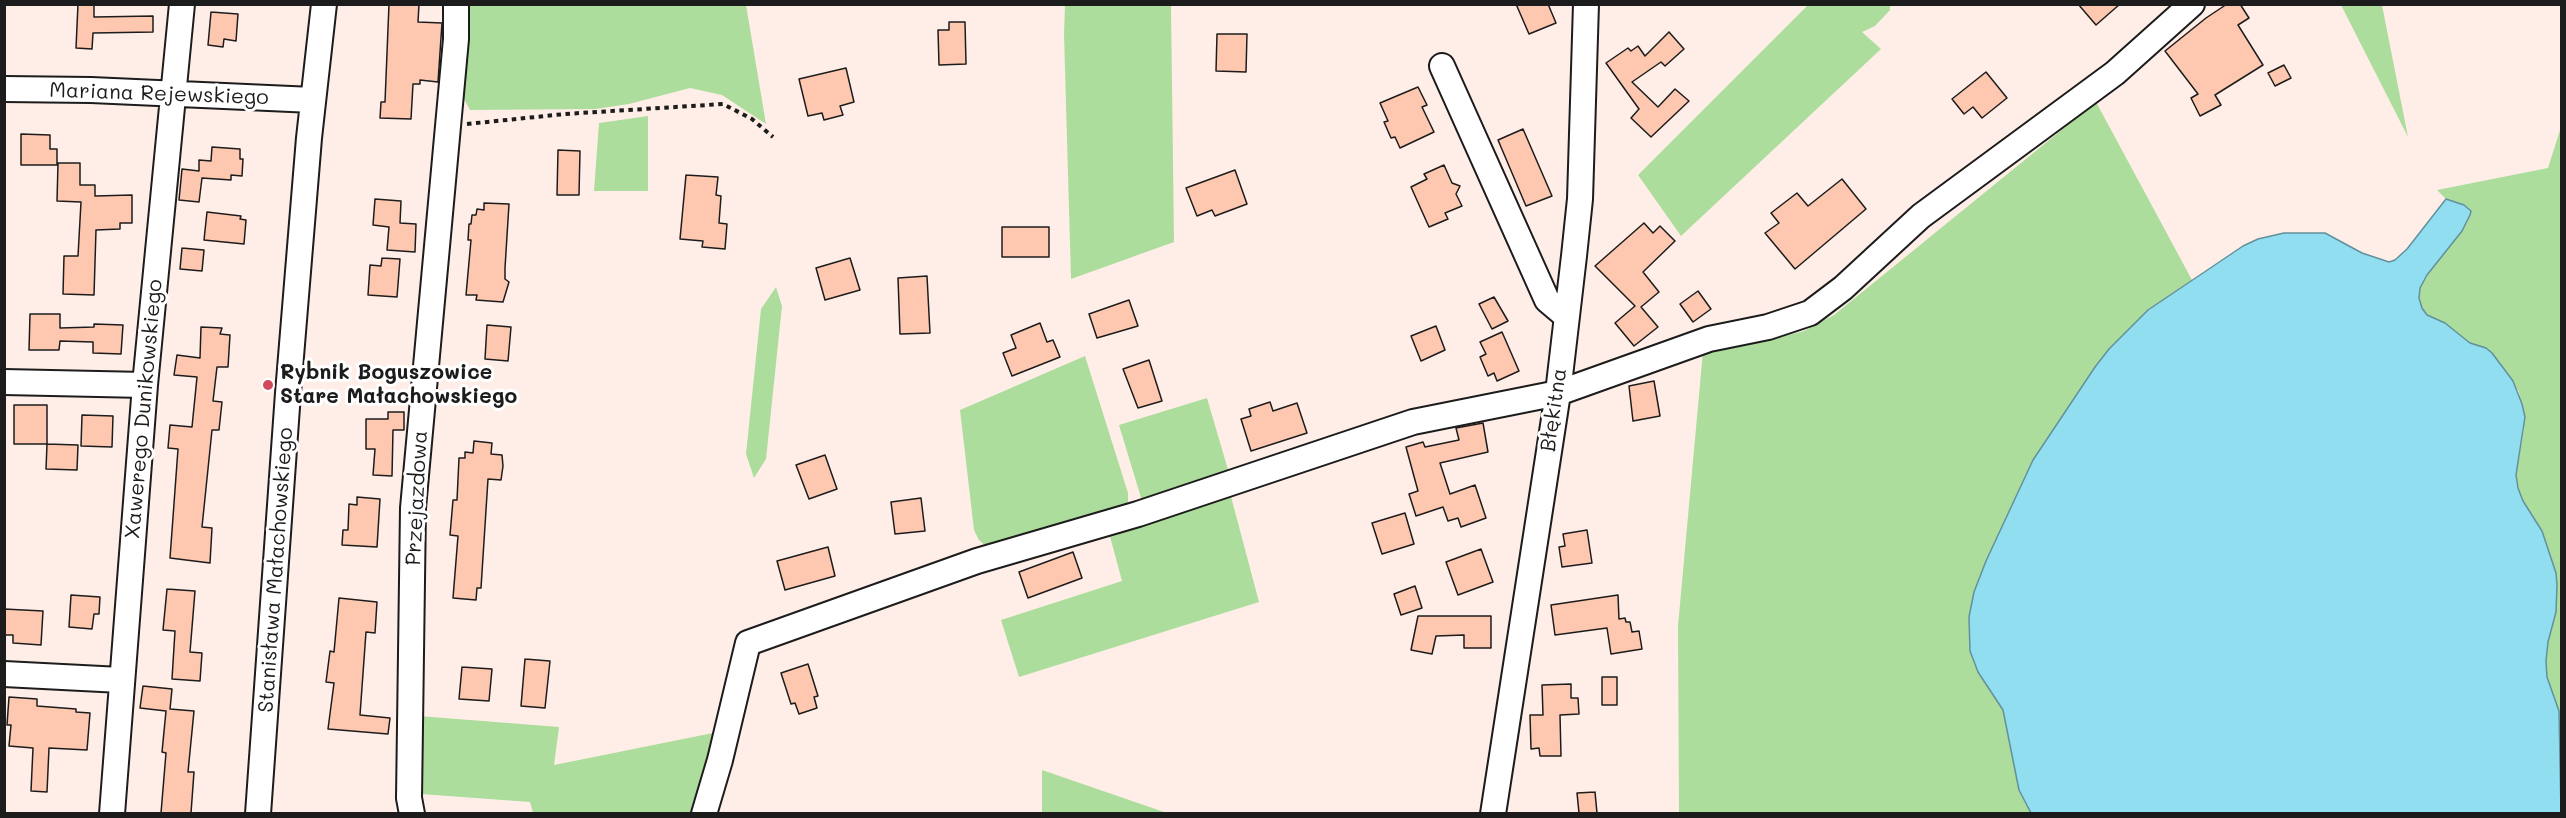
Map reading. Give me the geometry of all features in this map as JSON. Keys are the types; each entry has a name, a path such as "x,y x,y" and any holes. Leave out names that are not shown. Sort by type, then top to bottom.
{"street":[{"name":"Xawerego Dunikowskiego","path":"112,813 145,385 182,4"},
{"name":"Stanisława Małachowskiego","path":"258,813 288,393 313,100 324,4"},
{"name":"Przejazdowa","path":"412,813 409,798 413,508 449,122 456,39 456,4"},
{"name":"Błękitna","path":"1493,813 1558,393 1580,199 1586,4"},
{"path":"704,813 720,760 748,643 977,561 1138,514 1413,422 1558,393 1708,339 1768,327 1810,313 1843,288 1921,216 2115,73 2192,4"},
{"path":"1442,66 1547,300 1566,316"},
{"name":"Mariana Rejewskiego","path":"4,89 174,93 313,100"},
{"path":"4,382 145,385"},
{"path":"4,674 121,681"}],"path":[{"path":"449,122 469,125 565,114 723,104 752,119 772,138"}],"green space":[{"path":"463,5 746,5 766,124 722,95 690,88 629,104 595,109 470,110 462,95"},
{"path":"1065,5 1171,5 1174,242 1071,279 1064,34"},
{"path":"1808,5 1890,5 1890,10 1875,26 1862,32 1881,49 1681,236 1638,175"},
{"path":"2341,5 2382,5 2408,137"},
{"path":"2096,102 2192,280 2148,310 2109,349 2033,460 1986,561 1969,617 1970,651 2003,710 2019,790 2031,813 1679,814 1678,626 1703,351 1769,340 1804,331 1834,315"},
{"path":"648,116 648,191 594,191 599,123"},
{"path":"2561,127 2561,766 2559,711 2547,677 2546,661 2548,642 2556,612 2556,573 2542,531 2523,501 2518,488 2516,475 2524,429 2519,392 2492,353 2470,343 2456,331 2427,315 2419,297 2420,288 2427,275 2462,231 2471,211 2464,205 2446,199 2437,190 2548,168"},
{"path":"776,287 782,306 766,459 754,478 746,454 761,309"},
{"path":"1085,356 1128,493 1128,502 1122,510 987,547 979,540 974,530 960,410"},
{"path":"1207,398 1229,473 1142,501 1119,425"},
{"path":"1229,489 1259,602 1019,677 1001,620 1122,581 1108,529"},
{"path":"419,716 559,727 554,765 718,732 699,813 533,813 530,802 421,794 417,804"},
{"path":"1042,770 1167,813 1042,813"}],"water":[{"path":"2446,199 2464,205 2471,211 2470,215 2462,231 2427,275 2420,288 2419,298 2427,315 2445,323 2470,343 2486,348 2492,353 2513,381 2522,404 2525,417 2516,475 2518,488 2523,501 2542,531 2556,573 2556,612 2548,642 2546,661 2547,677 2559,711 2561,813 2031,813 2019,790 2003,710 1978,672 1970,651 1969,617 1974,592 1986,561 2033,460 2095,367 2109,349 2148,310 2243,246 2258,239 2284,233 2325,233 2362,253 2389,262 2395,260 2407,249"}],"building":[{"path":"78,4 94,4 94,17 153,16 153,32 93,33 92,49 76,48"},
{"path":"389,4 419,4 418,22 442,23 438,82 420,80 420,84 413,84 411,119 380,118 381,102 385,102"},
{"path":"1516,4 1548,4 1556,23 1529,34"},
{"path":"2078,4 2120,4 2096,25"},
{"path":"2227,4 2240,4 2249,18 2238,25 2263,65 2215,95 2221,105 2200,116 2191,98 2198,94 2165,51"},
{"path":"211,12 238,14 236,41 224,39 223,47 208,45"},
{"path":"949,22 965,22 966,64 939,65 938,30 949,30"},
{"path":"1669,32 1684,49 1665,66 1661,62 1632,82 1658,107 1675,89 1689,101 1651,137 1631,118 1639,109 1606,63 1628,48 1631,51 1638,46 1645,56"},
{"path":"1217,34 1247,34 1246,72 1216,71"},
{"path":"2284,65 2291,78 2275,86 2268,73"},
{"path":"846,68 854,102 840,106 843,115 824,120 822,113 808,116 799,79"},
{"path":"1986,72 2007,98 1982,118 1973,107 1964,114 1952,99"},
{"path":"1418,87 1427,105 1422,107 1434,132 1400,148 1395,137 1391,138 1384,122 1388,121 1380,103"},
{"path":"1523,129 1552,196 1526,206 1498,140"},
{"path":"21,134 50,135 50,149 57,149 57,165 21,165"},
{"path":"212,147 240,149 240,159 243,159 242,176 231,175 231,180 202,178 199,202 179,200 182,169 199,171 199,160 211,161"},
{"path":"558,150 580,151 579,195 557,195"},
{"path":"58,163 80,163 80,185 95,185 95,196 132,195 132,223 120,223 120,229 96,230 94,295 63,294 64,256 78,256 81,202 57,201"},
{"path":"1444,165 1452,183 1460,186 1456,194 1462,206 1445,213 1448,219 1429,227 1411,187 1427,179 1424,174"},
{"path":"1235,170 1247,204 1215,216 1212,210 1197,216 1186,188"},
{"path":"686,175 718,177 716,195 721,196 719,223 727,224 725,249 702,247 703,241 680,239"},
{"path":"1842,179 1866,209 1795,269 1765,233 1779,223 1771,213 1797,193 1808,206"},
{"path":"375,199 401,201 400,223 416,224 415,252 387,250 389,227 373,225"},
{"path":"484,203 509,204 505,279 509,282 503,302 476,300 477,295 466,295 471,240 468,240 469,224 471,224 472,215 476,215 477,209 484,210"},
{"path":"207,212 241,216 240,219 246,220 244,244 204,240"},
{"path":"1644,223 1653,233 1660,226 1675,241 1643,272 1659,292 1641,307 1658,327 1634,346 1615,323 1635,306 1595,266"},
{"path":"1002,227 1049,227 1049,257 1002,257"},
{"path":"182,248 204,250 202,271 180,269"},
{"path":"382,258 400,259 397,297 368,295 370,265 381,266"},
{"path":"850,258 860,290 825,300 816,268"},
{"path":"927,276 930,333 900,334 898,278"},
{"path":"1698,291 1711,309 1693,322 1680,304"},
{"path":"1494,297 1508,321 1492,329 1479,304"},
{"path":"1129,300 1138,326 1097,338 1089,314"},
{"path":"30,314 60,314 60,328 94,327 94,324 123,325 121,354 93,353 93,342 60,341 59,350 29,350"},
{"path":"1040,323 1047,342 1053,340 1060,357 1012,376 1003,353 1016,348 1011,335"},
{"path":"487,325 511,327 508,361 485,359"},
{"path":"1436,326 1445,350 1421,361 1411,336"},
{"path":"201,327 222,328 220,334 230,335 228,367 217,367 213,401 222,402 219,430 212,430 202,527 212,528 210,563 170,558 178,449 168,448 170,425 192,427 197,377 174,375 177,355 200,358"},
{"path":"1502,332 1519,371 1497,381 1494,373 1488,376 1480,357 1486,354 1480,342"},
{"path":"1149,360 1162,401 1138,408 1123,369"},
{"path":"1654,381 1660,416 1633,421 1629,386"},
{"path":"1270,402 1273,411 1297,403 1307,433 1251,451 1241,419 1251,416 1249,409"},
{"path":"14,405 47,405 47,444 14,444"},
{"path":"388,412 404,412 404,430 393,430 392,476 373,475 375,449 366,449 366,419 388,419"},
{"path":"82,415 113,416 112,447 81,446"},
{"path":"1483,423 1488,452 1440,463 1450,494 1475,485 1486,518 1461,527 1458,518 1448,521 1443,507 1416,516 1409,494 1418,491 1406,447 1423,442 1425,447 1459,440 1456,428"},
{"path":"474,441 492,443 491,454 502,455 503,466 501,480 488,479 481,588 477,588 476,600 453,598 458,536 450,535 453,500 457,500 459,458 465,458 465,452 473,453"},
{"path":"47,444 78,445 77,470 46,469"},
{"path":"825,455 837,489 809,499 796,465"},
{"path":"357,497 380,499 377,547 342,545 343,530 348,530 349,504 357,505"},
{"path":"921,498 925,531 895,534 891,502"},
{"path":"1405,513 1414,544 1382,554 1372,523"},
{"path":"1587,530 1592,563 1562,567 1559,547 1565,546 1563,534"},
{"path":"828,547 835,576 785,590 777,561"},
{"path":"1481,549 1493,582 1458,595 1446,562"},
{"path":"1073,552 1082,578 1028,598 1019,572"},
{"path":"1415,586 1422,608 1401,615 1394,594"},
{"path":"167,589 195,591 190,652 202,653 200,681 172,679 175,631 163,630"},
{"path":"71,595 100,597 99,614 94,614 92,629 69,627"},
{"path":"1618,595 1619,619 1625,618 1626,622 1630,622 1632,632 1639,631 1642,649 1611,654 1607,628 1555,635 1551,605"},
{"path":"339,598 377,602 375,633 366,632 360,715 390,718 388,734 328,729 334,683 326,682 330,651 334,652"},
{"path":"4,609 43,611 41,645 13,643 13,635 4,635"},
{"path":"1418,616 1491,616 1491,648 1464,648 1464,635 1436,636 1432,654 1411,650"},
{"path":"525,659 550,661 545,708 521,706"},
{"path":"808,664 818,696 814,697 817,708 799,714 795,703 791,704 781,673"},
{"path":"462,667 492,669 489,701 459,699"},
{"path":"1602,677 1617,677 1617,705 1602,705"},
{"path":"1571,684 1571,698 1578,698 1579,714 1560,715 1561,756 1540,756 1539,748 1531,749 1530,715 1543,715 1542,685"},
{"path":"143,686 172,689 170,709 194,711 188,772 194,772 191,813 161,813 166,753 162,752 166,711 140,708"},
{"path":"9,697 37,699 37,706 76,709 76,712 90,713 87,750 49,748 47,792 31,791 33,748 9,746 11,725 7,725"},
{"path":"1595,792 1597,813 1579,813 1577,793"}],"place":[{"name":"Rybnik Boguszowice Stare Małachowskiego","path":"268,385"}]}
